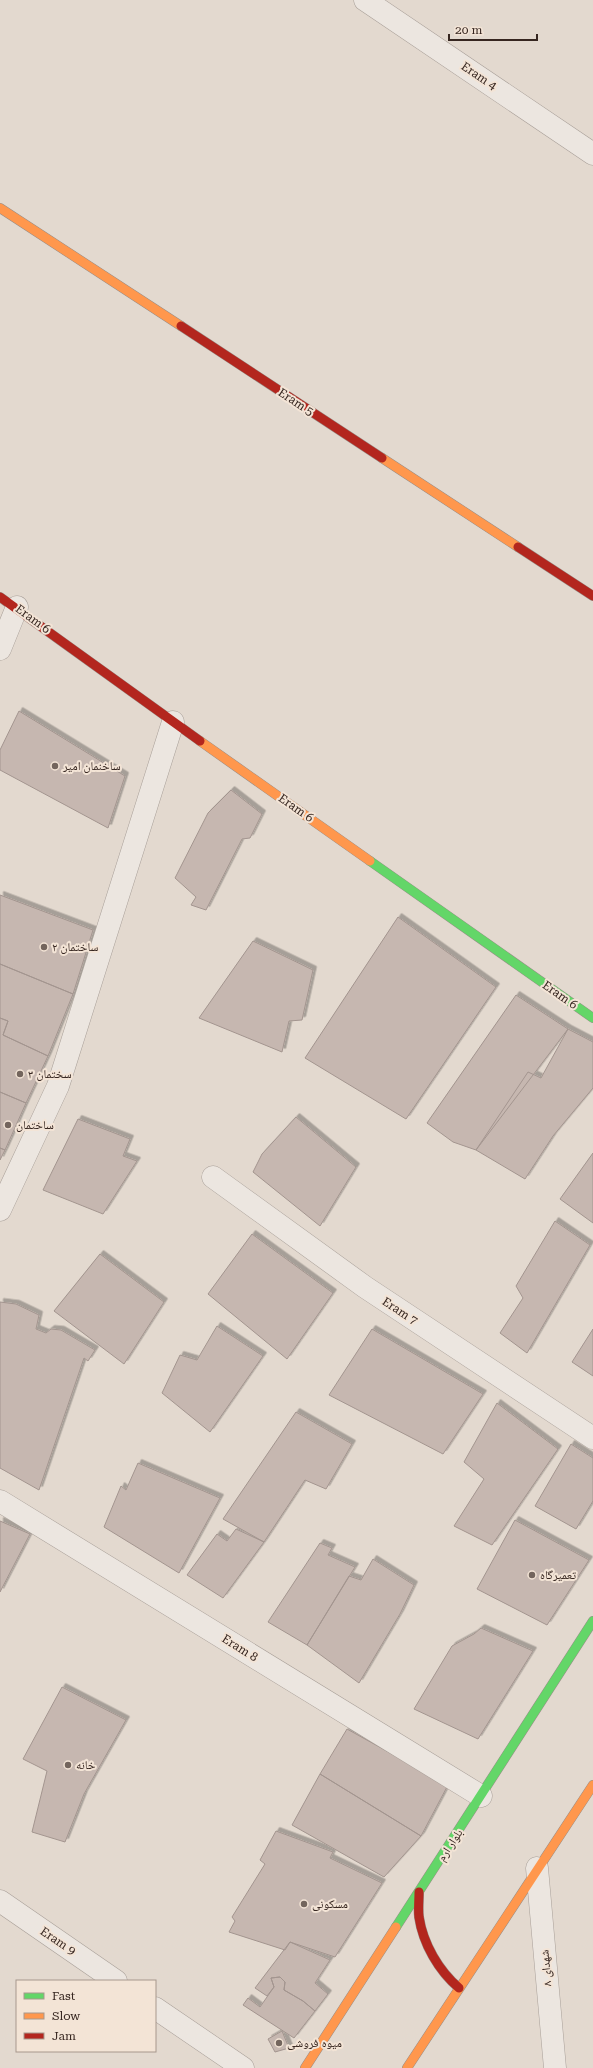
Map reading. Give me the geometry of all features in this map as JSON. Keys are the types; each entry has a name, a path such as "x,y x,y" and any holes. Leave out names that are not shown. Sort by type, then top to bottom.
{"street":[{"name":"Eram 4","path":"365,0 593,154"},
{"name":"Eram 5","path":"0,208 593,596"},
{"path":"0,649 8,602"},
{"name":"Eram 6","path":"8,602 173,722 593,1018"},
{"path":"0,1210 58,1086 173,722"},
{"name":"Eram 7","path":"213,1177 365,1287 593,1438"},
{"name":"Eram 8","path":"0,1501 481,1796"},
{"name":"بلوار ارم","path":"305,2068 420,1892 593,1620"},
{"path":"406,2068 593,1785"},
{"name":"شهدای ۸","path":"537,1868 554,2068"},
{"path":"420,1892 419,1916 430,1951 446,1977 459,1988"},
{"name":"Eram 9","path":"0,1901 115,1980"},
{"path":"156,2009 243,2068"}],"building":[{"name":"ساخنمان امیر","path":"19,711 125,776 108,828 0,770 0,750"},
{"path":"231,790 262,814 250,838 242,839 206,910 191,905 196,897 175,878 208,813"},
{"name":"ساختمان ۲","path":"0,895 93,930 73,994 0,964"},
{"path":"398,917 496,987 406,1119 305,1058"},
{"path":"253,941 313,970 302,1020 289,1021 282,1052 199,1018"},
{"path":"0,964 73,994 48,1056 3,1035 8,1021 0,1018"},
{"path":"516,995 568,1029 476,1150 453,1142 427,1123"},
{"name":"سختمان ۳","path":"0,1018 8,1021 3,1035 48,1056 26,1103 0,1092"},
{"path":"568,1029 593,1042 593,1088 553,1136 525,1179 476,1150 528,1072 541,1078"},
{"name":"ساختمان","path":"0,1092 26,1103 5,1150 0,1148"},
{"path":"296,1117 356,1167 320,1226 253,1172 262,1154"},
{"path":"78,1119 130,1139 123,1156 137,1161 103,1214 43,1190"},
{"name":"ساختمان","path":"0,1148 5,1150 0,1160"},
{"path":"593,1153 593,1223 560,1199"},
{"path":"555,1221 590,1245 527,1353 500,1333 523,1298 516,1286"},
{"path":"252,1234 333,1293 287,1359 208,1294"},
{"path":"100,1254 164,1302 124,1364 54,1311"},
{"path":"0,1302 16,1304 39,1315 36,1329 46,1333 51,1329 61,1330 95,1350 88,1361 84,1358 39,1490 0,1468"},
{"path":"217,1326 263,1356 210,1432 162,1393 180,1355 197,1360"},
{"path":"372,1329 483,1394 443,1454 329,1395"},
{"path":"593,1329 593,1376 572,1362"},
{"path":"497,1403 558,1449 492,1545 454,1526 484,1479 464,1462"},
{"path":"296,1412 352,1444 326,1489 305,1480 264,1542 223,1519"},
{"path":"571,1444 593,1458 593,1501 576,1529 535,1506"},
{"path":"138,1463 220,1498 179,1573 104,1527 121,1486 126,1490"},
{"name":"تعمیرگاه","path":"515,1520 589,1560 547,1625 477,1589"},
{"path":"0,1521 30,1534 0,1592"},
{"path":"236,1529 264,1542 223,1598 187,1575 217,1534 227,1541"},
{"path":"320,1543 332,1548 328,1555 355,1567 307,1645 268,1622"},
{"path":"373,1559 414,1585 400,1614 359,1683 307,1645 349,1576 361,1580"},
{"path":"481,1628 533,1651 478,1739 414,1709 452,1646 474,1634"},
{"name":"خانه","path":"62,1687 126,1720 84,1794 65,1842 32,1832 47,1771 23,1759"},
{"path":"347,1729 448,1785 421,1836 320,1774"},
{"name":"مسکونی","path":"320,1774 421,1836 384,1877 292,1825"},
{"name":"مسکونی","path":"276,1831 333,1852 330,1858 382,1883 335,1957 290,1942 285,1950 229,1932 235,1921 232,1917 265,1864 260,1860"},
{"path":"290,1942 330,1960 315,1983 328,1994 315,2011 303,2001 284,1990 285,1982 280,1977 271,1978 274,1987 267,1996 255,1988"},
{"path":"280,1977 285,1982 284,1990 303,2001 315,2011 294,2038 243,2005 248,1998 260,2007 274,1987 271,1978"},
{"name":"میوه فروشی","path":"282,2031 289,2048 275,2052 268,2039"}],"traffic: fast":[{"path":"370,861 593,1018"},
{"path":"396,1927 593,1621"}],"traffic: slow":[{"path":"0,208 181,326"},
{"path":"382,458 518,547"},
{"path":"200,741 370,861"},
{"path":"407,2068 593,1785"},
{"path":"305,2068 396,1927"}],"traffic: jam":[{"path":"181,326 382,458"},
{"path":"518,547 593,596"},
{"path":"0,597 200,741"},
{"path":"419,1892 419,1917 428,1947 445,1974 459,1988"}],"place":[{"name":"ساخنمان امیر","path":"55,766"},
{"name":"ساختمان ۲","path":"44,947"},
{"name":"سختمان ۳","path":"20,1074"},
{"name":"ساختمان","path":"8,1125"},
{"name":"تعمیرگاه","path":"532,1575"},
{"name":"خانه","path":"68,1765"},
{"name":"مسکونی","path":"304,1904"},
{"name":"میوه فروشی","path":"279,2043"}]}
